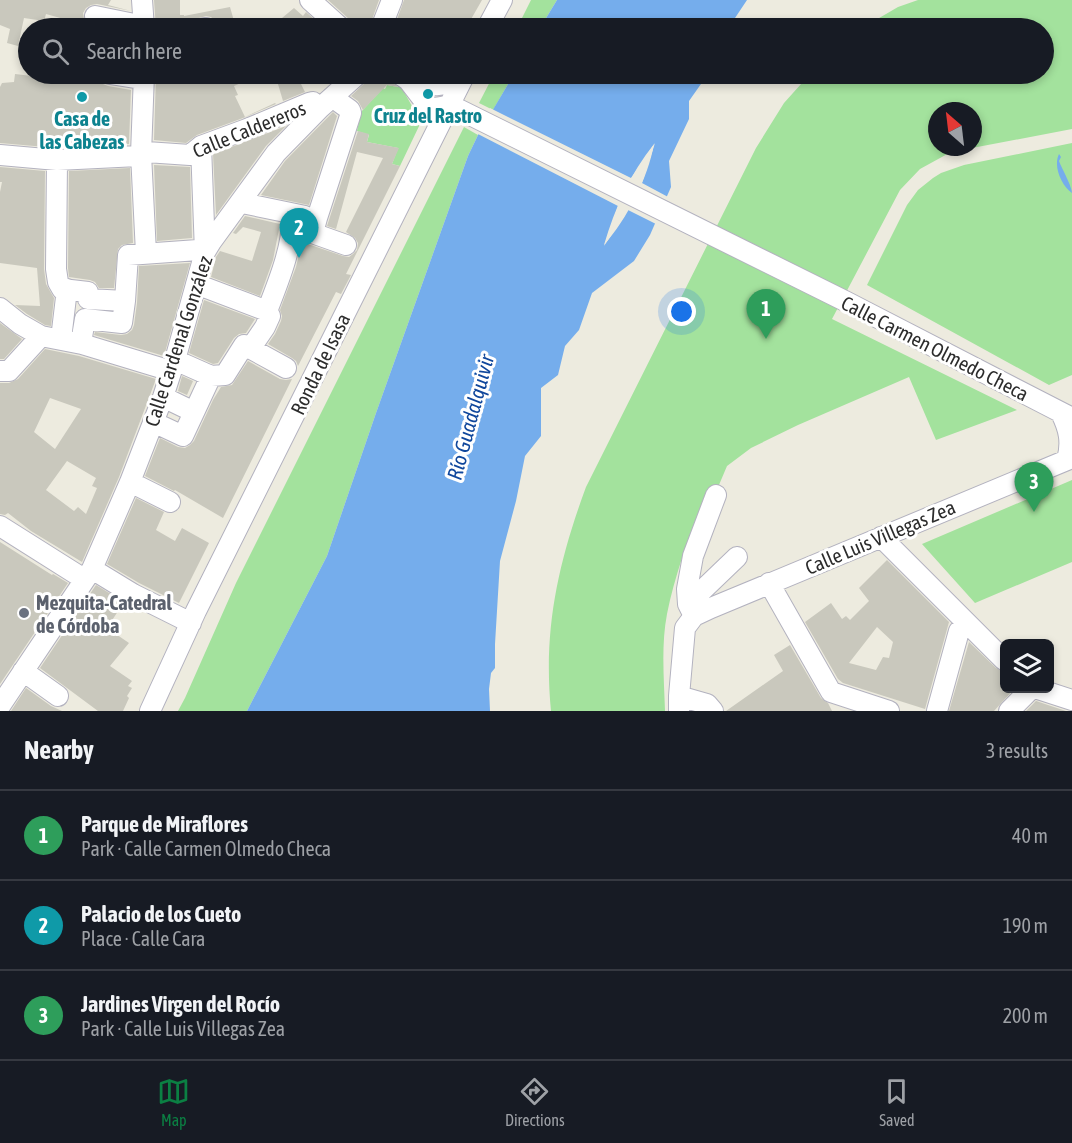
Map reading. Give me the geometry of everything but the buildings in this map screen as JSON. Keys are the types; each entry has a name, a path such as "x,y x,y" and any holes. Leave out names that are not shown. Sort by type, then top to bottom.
{"street":[{"path":"142,0 143,18"},
{"path":"310,0 330,18"},
{"path":"385,18 392,0"},
{"path":"492,18 502,0"},
{"path":"95,16 104,18"},
{"path":"144,84 141,154 146,253"},
{"name":"Calle Cardenal González","path":"0,706 88,574 130,482 163,397 205,252 276,153 347,84"},
{"name":"Calle Carmen Olmedo Checa","path":"410,84 431,108 457,109 847,302 1066,416"},
{"path":"423,84 435,86 443,84"},
{"name":"Ronda de Isasa","path":"150,711 191,623 457,109 462,84"},
{"path":"315,225 351,113 350,110 326,102"},
{"name":"Calle Caldereros","path":"0,155 57,160 138,156 146,152 190,155 201,147 309,103 326,102"},
{"path":"82,344 85,319 122,323 128,255 198,250 205,252 201,147"},
{"path":"57,160 56,269 62,286 61,339"},
{"path":"241,201 293,221 315,225 326,239 346,245"},
{"path":"267,310 279,280 293,221"},
{"path":"196,284 267,310 270,316 250,349"},
{"path":"62,286 88,292 88,298 125,298"},
{"path":"0,308 20,324 41,336 218,376"},
{"path":"0,371 9,371 41,336"},
{"path":"153,422 183,436 194,412 218,376 244,345 286,368"},
{"path":"163,397 194,412"},
{"name":"Calle Luis Villegas Zea","path":"691,610 769,583 1070,459 1066,416"},
{"path":"130,482 170,502"},
{"path":"691,610 687,589 693,556 716,495"},
{"path":"0,526 88,574 191,623"},
{"path":"881,537 1000,655"},
{"path":"713,711 707,704 679,704 686,628 691,610 737,557"},
{"path":"769,583 831,692 889,711"},
{"path":"937,711 959,631 967,623"},
{"path":"23,671 58,696"},
{"path":"1010,711 1029,693"},
{"path":"1050,693 1072,700"}],"green space":[{"path":"531,0 557,0 546,18 522,18"},
{"path":"918,0 1072,0 1072,129 982,146 982,102 928,102 928,156 944,156 920,169 900,190 832,319 1017,410 936,440 909,377 751,448 727,466 716,492 707,490 684,551 665,626 663,662 665,711 551,711 549,653 555,597 568,543 586,487 756,148 784,103 801,84 1054,84 1054,18 879,18 898,7"},
{"path":"400,84 421,122 400,166 392,164 398,148 367,142 369,135 357,131 361,112 383,88 385,89 387,85 398,87"},
{"path":"489,84 508,84 493,110 479,103"},
{"path":"464,127 478,135 468,156 327,556 247,711 178,711 236,583"},
{"path":"1072,143 1072,375 1049,385 867,285 907,205 918,190 933,178 964,165"},
{"path":"1072,480 1072,562 975,603 922,544"}],"water":[{"path":"557,0 747,0 735,18 546,18"},
{"name":"Río Guadalquivir","path":"508,84 701,84 689,101 689,119 669,161 671,187 650,235 634,261 592,293 579,330 565,346 558,375 541,388 541,436 525,456 500,561 495,668 491,673 489,689 490,711 247,711 327,556 468,156","holes":["654,144 647,170 621,223 604,245 624,192"]},
{"path":"1059,154 1061,157 1059,161 1072,193 1064,185 1059,175 1057,159"}],"pier":[{"path":"490,108 631,178 655,143 642,183 670,198 658,225 628,210 604,246 618,206 476,133","holes":["648,158 633,196 612,230 626,193"]}],"place":[{"name":"Cruz del Rastro","path":"428,94"},
{"name":"Casa de las Cabezas","path":"82,97"},
{"name":"Palacio de los Cueto","path":"299,258"},
{"name":"Parque de Miraflores","path":"766,339"},
{"name":"Jardines Virgen del Rocío","path":"1034,512"},
{"name":"Mezquita-Catedral de Córdoba","path":"24,613"}]}
